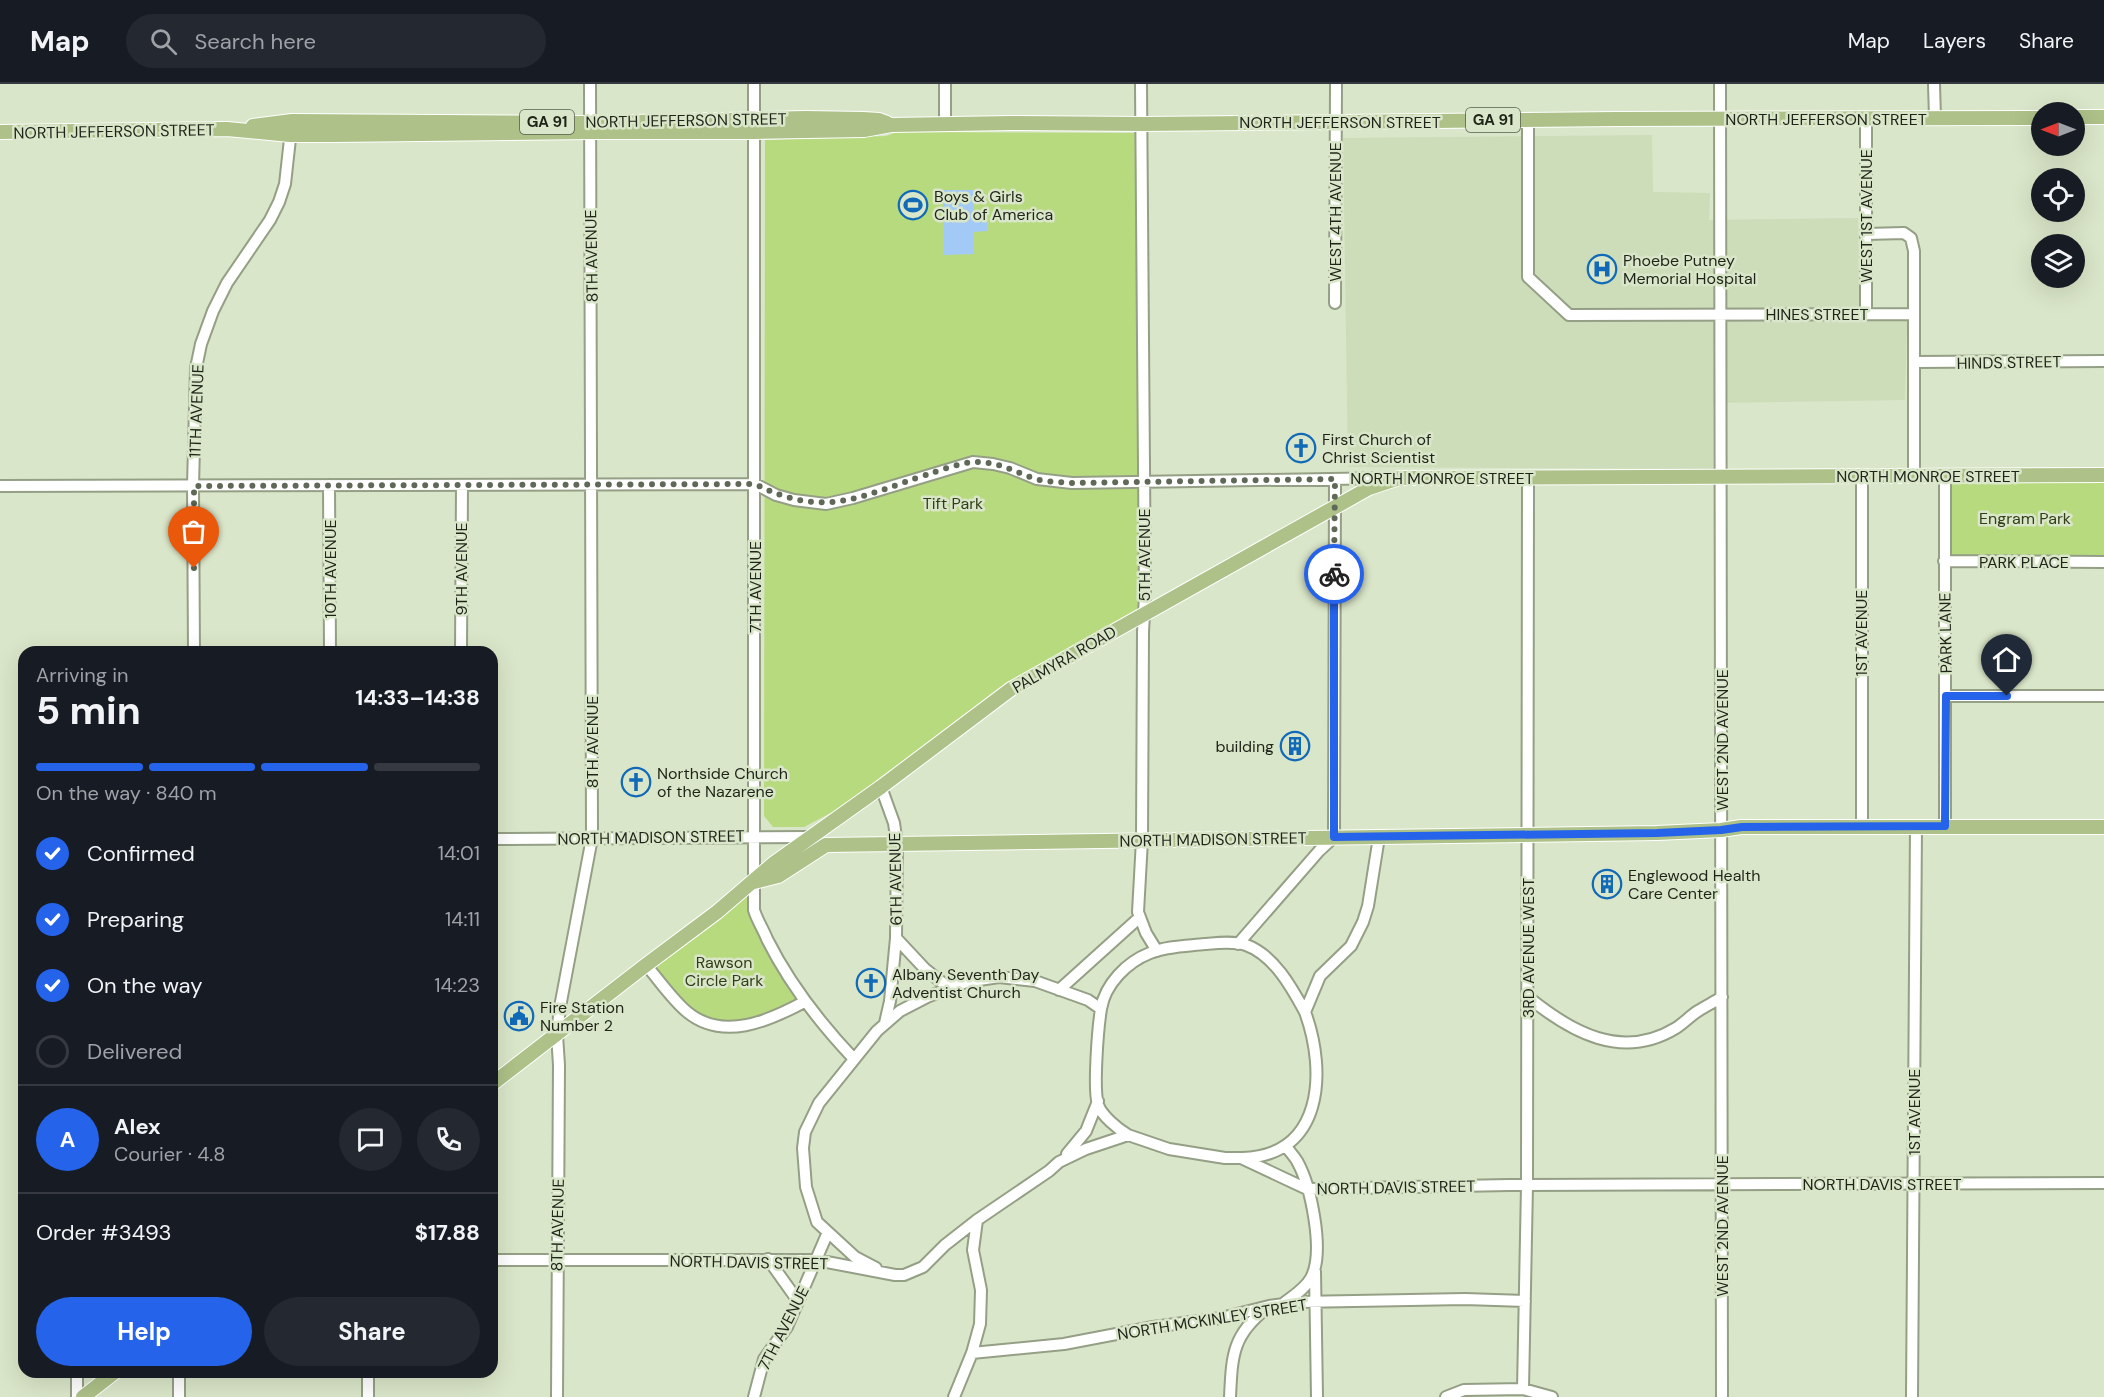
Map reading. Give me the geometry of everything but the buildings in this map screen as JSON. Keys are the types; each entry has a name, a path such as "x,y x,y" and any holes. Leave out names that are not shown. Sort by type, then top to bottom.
{"main road":[{"path":"2085,117 2104,117"},
{"name":"NORTH JEFFERSON STREET","path":"0,132 227,129 290,135 589,127 754,126 862,119 879,120 891,125 2031,118"},
{"name":"NORTH JEFFERSON STREET","path":"227,129 292,121 589,127"},
{"name":"NORTH MONROE STREET","path":"1399,478 2104,475"},
{"name":"PALMYRA ROAD","path":"498,1079 646,964 717,912 773,864 881,787 1011,689 1369,488 1399,478"},
{"name":"NORTH MADISON STREET","path":"826,845 1528,835 1721,830 1742,827 2104,827"},
{"name":"PALMYRA ROAD","path":"754,882 778,876 826,845"},
{"path":"83,1397 107,1378"}],"street":[{"name":"8TH AVENUE","path":"557,1397 559,1065 557,1035 560,1007 592,838 590,84"},
{"name":"7TH AVENUE","path":"754,84 754,913 776,956 804,1002 854,1059"},
{"path":"945,84 945,124"},
{"name":"5TH AVENUE","path":"1141,84 1143,614 1142,840 1138,895 1140,917 1146,933 1158,951"},
{"name":"WEST 4TH AVENUE","path":"1335,303 1336,84"},
{"name":"WEST 2ND AVENUE","path":"1720,84 1722,1397"},
{"path":"1934,84 1935,118"},
{"name":"WEST 1ST AVENUE","path":"1866,118 1866,314"},
{"path":"1528,120 1528,277 1544,294 1569,315 1720,315"},
{"name":"11TH AVENUE","path":"194,646 196,368 207,324 227,283 270,220 279,202 285,183 292,121"},
{"path":"1866,234 1904,233 1911,238 1914,251 1914,476"},
{"name":"HINES STREET","path":"1720,315 1914,314"},
{"name":"HINDS STREET","path":"1914,362 2104,361"},
{"name":"NORTH MONROE STREET","path":"0,486 755,484 776,495 826,504 973,462 1010,468 1037,479 1053,482 1399,478"},
{"name":"1ST AVENUE","path":"1862,476 1862,826"},
{"name":"PARK LANE","path":"1945,476 1945,826"},
{"name":"3RD AVENUE WEST","path":"1523,1389 1527,1186 1528,477"},
{"path":"1238,944 1319,851 1334,837 1335,479"},
{"name":"10TH AVENUE","path":"329,485 330,646"},
{"name":"9TH AVENUE","path":"461,646 462,485"},
{"name":"PARK PLACE","path":"1944,561 2104,562"},
{"path":"1946,696 2104,696"},
{"name":"6TH AVENUE","path":"881,787 894,823 897,844 896,938 890,1001 885,1023"},
{"name":"1ST AVENUE","path":"1912,1397 1916,826"},
{"name":"NORTH MADISON STREET","path":"498,839 811,837"},
{"path":"1305,1012 1320,976 1351,946 1363,922 1368,906 1379,837"},
{"path":"1059,990 1140,917"},
{"name":"6TH AVENUE","path":"896,938 925,969 949,988"},
{"path":"1128,1135 1112,1122 1099,1107 1098,1101 1097,1074 1101,1009 1102,1000 1110,984 1136,961 1158,951 1216,943 1244,944 1257,951 1271,964 1294,991 1311,1029 1317,1077 1315,1096 1300,1132 1286,1146 1265,1155 1241,1158"},
{"path":"646,964 685,1010 698,1020 724,1028 756,1023 782,1014 804,1002"},
{"path":"887,1274 855,1257 817,1222 806,1186 803,1148 805,1132 819,1103 854,1059 885,1023 900,1011 949,988 982,979 1008,977 1035,981 1088,1000 1101,1009"},
{"path":"1528,998 1545,1012 1578,1032 1597,1039 1625,1042 1652,1037 1675,1028 1699,1010 1722,997"},
{"path":"1059,1162 1086,1131 1098,1101"},
{"name":"NORTH DAVIS STREET","path":"498,1260 816,1260 887,1274 904,1275 923,1267 945,1245 977,1220 1059,1162 1086,1149 1128,1135 1169,1149 1225,1158 1241,1158 1307,1189 2104,1183"},
{"path":"1286,1146 1297,1161 1315,1222 1317,1397"},
{"path":"954,1397 978,1334 981,1306 979,1277 973,1250 977,1220"},
{"name":"7TH AVENUE","path":"754,1397 764,1359 787,1327 828,1232"},
{"path":"768,1259 798,1301"},
{"path":"1282,1304 1307,1284 1315,1267"},
{"name":"NORTH MCKINLEY STREET","path":"972,1353 1064,1344 1153,1327 1221,1318 1282,1304 1465,1299 1526,1301"},
{"path":"1230,1397 1232,1361 1239,1339 1245,1328 1269,1306"},
{"path":"77,1378 77,1397"},
{"path":"179,1378 179,1397"},
{"path":"368,1378 368,1397"},
{"path":"1446,1397 1464,1390 1523,1389 1552,1397"}],"shaded area":[{"name":"Phoebe Putney Memorial Hospital","path":"1652,135 1653,192 1710,193 1709,220 1858,218 1861,317 1907,320 1905,400 1713,403 1713,469 1348,467 1343,138"}],"green space":[{"name":"Tift Park","path":"897,132 1135,133 1141,270 1142,613 1010,688 880,787 804,827 773,827 764,816 765,140 886,136"},
{"name":"Engram Park","path":"2104,475 2104,562 1946,560 1946,476"},
{"name":"Rawson Circle Park","path":"752,883 753,910 803,1002 735,1026 700,1019 648,965"}],"water":[{"path":"943,190 973,190 973,214 987,214 987,231 974,232 974,254 944,255"}],"way so far":[{"path":"194,568 194,486 755,484 776,495 810,503 826,504 853,498 933,472 977,462 1010,468 1037,479 1072,483 1143,480 1335,479 1334,574"}],"place":[{"name":"Boys & Girls Club of America","path":"913,205"},
{"name":"Phoebe Putney Memorial Hospital","path":"1602,269"},
{"name":"First Church of Christ Scientist","path":"1301,448"},
{"name":"building","path":"1295,746"},
{"name":"Northside Church of the Nazarene","path":"636,782"},
{"name":"Englewood Health Care Center","path":"1607,884"},
{"name":"Albany Seventh Day Adventist Church","path":"871,983"},
{"name":"Fire Station Number 2","path":"519,1016"}],"route":[{"path":"1334,574 1334,837 1657,833 1742,827 1945,826 1946,696 2007,696"}]}
